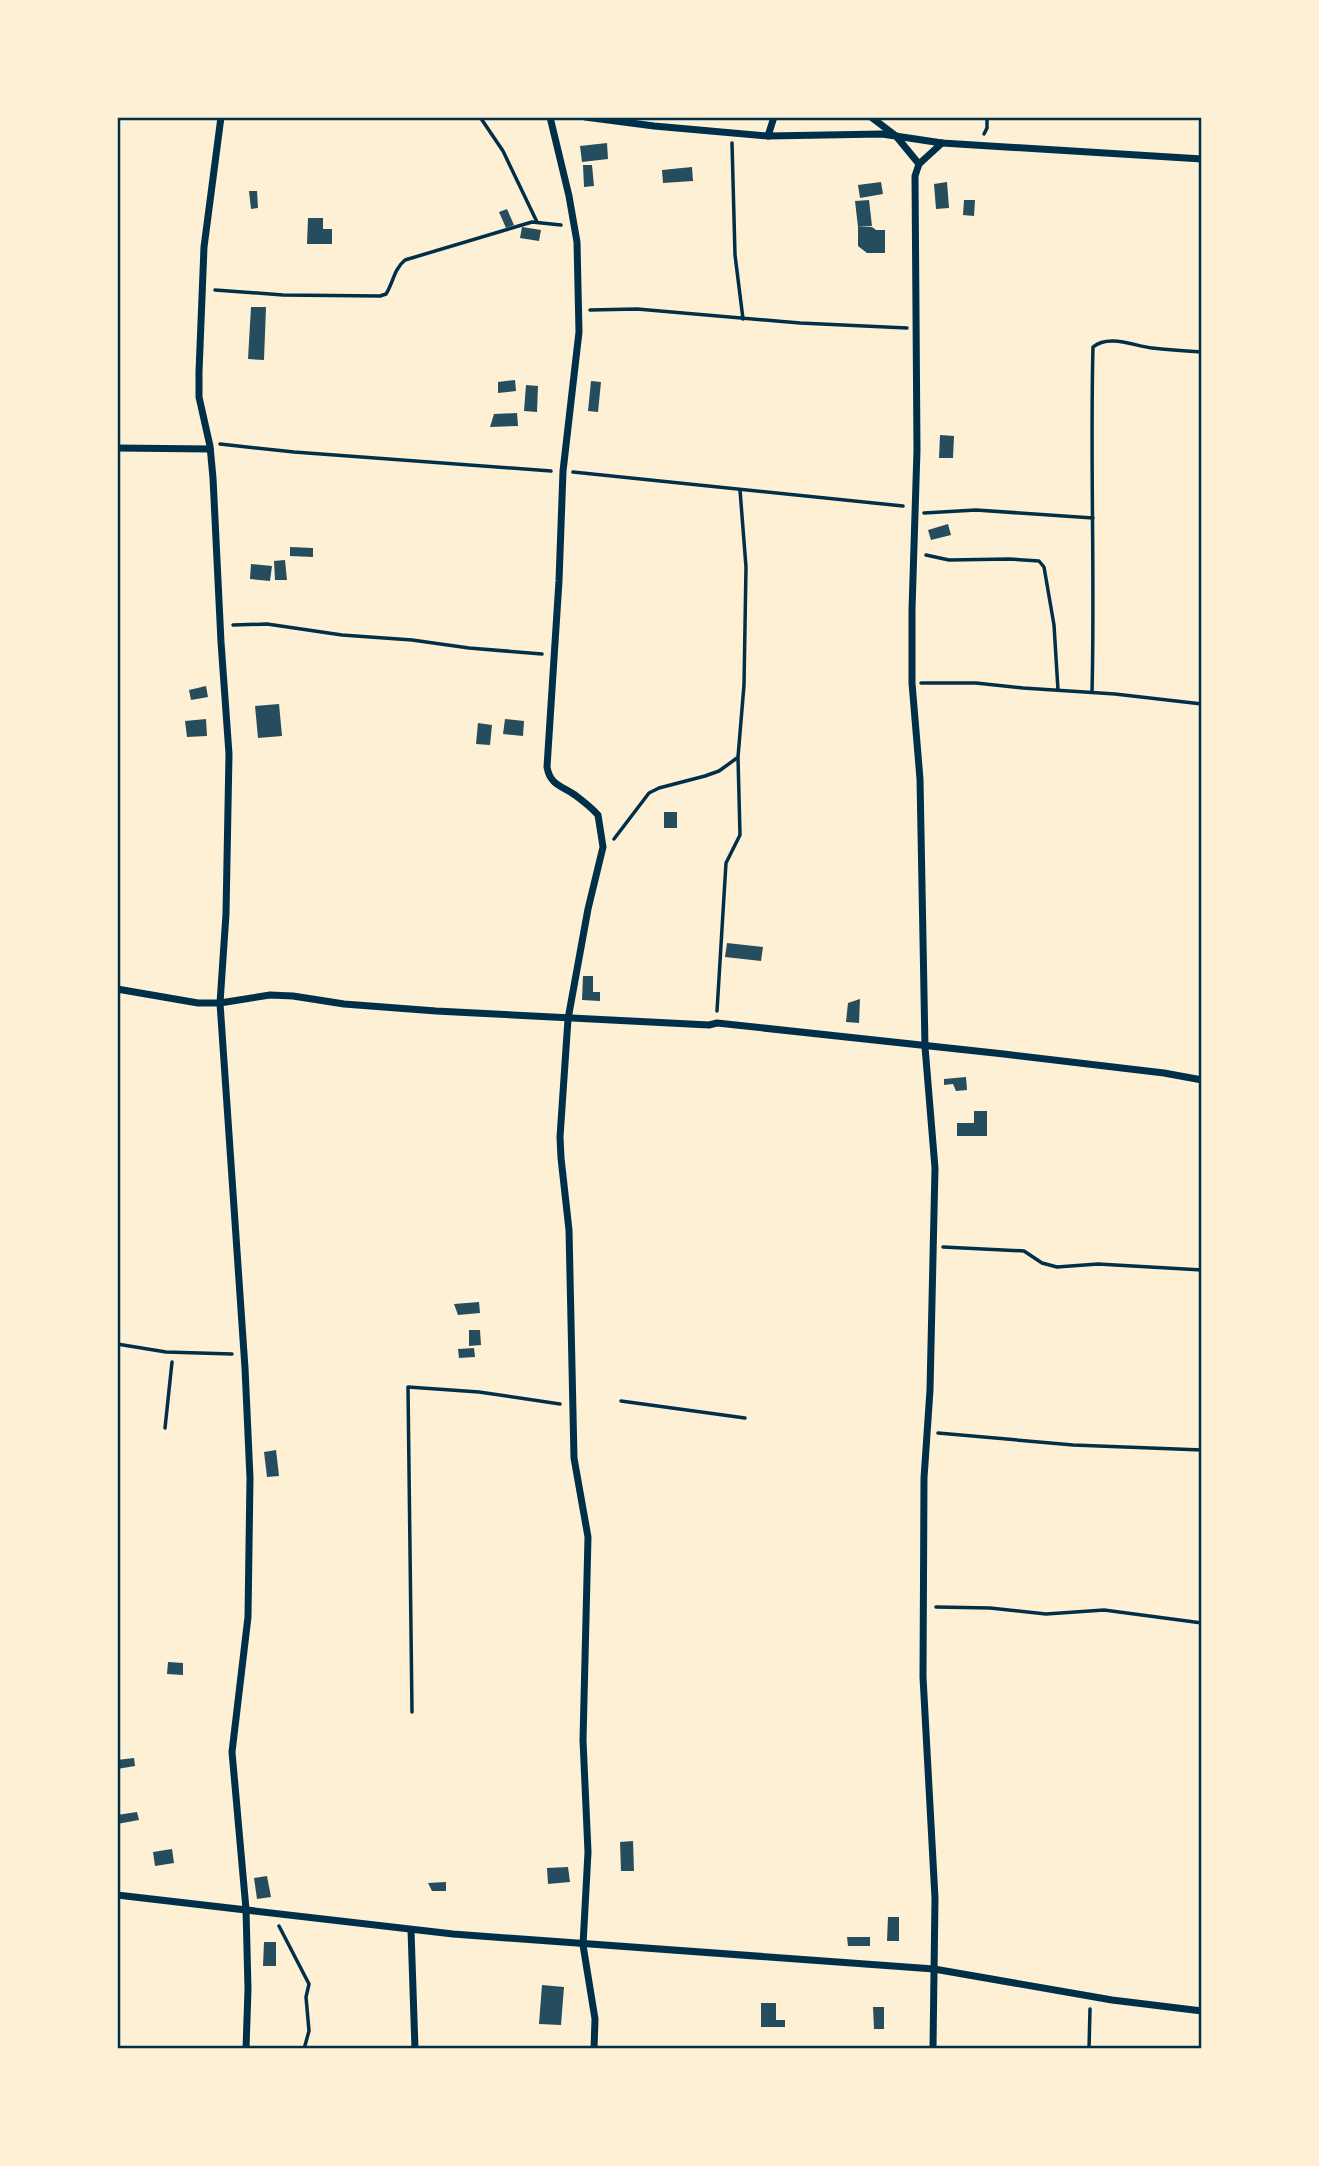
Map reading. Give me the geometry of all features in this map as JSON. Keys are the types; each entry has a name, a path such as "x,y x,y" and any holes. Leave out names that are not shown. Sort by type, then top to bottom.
{"street":[{"path":"221,117 204,247 199,397 210,446 229,754 226,914 220,1003 250,1478 248,1616 232,1752 246,1909 246,2049"},
{"path":"550,117 575,232 579,274 579,332 563,471 548,772 557,786 572,793 597,815 603,847 568,1019 561,1112 561,1158 569,1230 574,1458 588,1536 583,1740 588,1852 583,1945 595,2019 594,2049"},
{"path":"584,117 768,136 882,134 942,143 1202,159"},
{"path":"768,136 774,117"},
{"path":"871,117 896,136 919,164"},
{"path":"933,2049 935,1898 923,1677 924,1478 930,1390 935,1168 925,1047 920,779 912,683 917,450 915,176 919,164 942,143"},
{"path":"117,448 210,446"},
{"path":"117,989 188,1001 220,1003 270,995 344,1004 568,1019 709,1026 717,1023 1017,1055 1202,1080"},
{"path":"117,1895 411,1930 583,1945 934,1969 1090,1996 1202,2011"},
{"path":"411,1930 415,2049"}],"path":[{"path":"480,117 503,150 537,222"},
{"path":"731,132 735,255 743,319"},
{"path":"202,289 283,295 380,296 386,294 398,266 405,260 537,222 560,224 575,232"},
{"path":"579,311 618,308 856,327 916,328"},
{"path":"1092,692 1093,347 1099,343 1119,341 1149,348 1202,352"},
{"path":"210,446 563,471 915,510 976,510 1093,518"},
{"path":"717,1023 726,863 740,835 738,757 744,685 746,567 740,490"},
{"path":"913,553 949,560 1039,561 1044,566 1054,625 1058,690"},
{"path":"220,625 267,624 342,635 554,656"},
{"path":"912,683 976,683 1202,704"},
{"path":"601,862 616,836 649,793 712,774 738,757"},
{"path":"933,1247 1024,1251 1042,1263 1057,1267 1098,1264 1202,1269"},
{"path":"117,1344 166,1352 244,1354"},
{"path":"166,1428 172,1362"},
{"path":"412,1712 408,1387 479,1392 562,1404"},
{"path":"621,1401 745,1418"},
{"path":"934,1433 1073,1445 1202,1450"},
{"path":"924,1606 990,1608 1046,1614 1104,1610 1202,1623"},
{"path":"275,1913 282,1936 308,1982 306,1997 309,2031 304,2049"},
{"path":"1089,2049 1090,1996"}],"building":[{"path":"607,143 608,159 582,162 580,146"},
{"path":"583,165 592,165 594,186 584,187"},
{"path":"692,167 693,181 663,183 662,170"},
{"path":"881,182 883,194 860,198 858,185"},
{"path":"947,182 949,208 936,209 934,184"},
{"path":"249,191 257,191 258,208 251,209"},
{"path":"869,200 872,226 858,227 855,201"},
{"path":"964,200 975,200 974,216 963,215"},
{"path":"507,209 514,225 506,228 499,212"},
{"path":"308,218 323,218 323,229 332,229 332,244 307,244"},
{"path":"522,227 541,230 539,241 520,238"},
{"path":"858,227 885,230 885,253 867,253 858,246"},
{"path":"251,307 266,307 264,360 248,359"},
{"path":"515,380 516,391 498,393 498,382"},
{"path":"591,381 601,382 598,412 588,411"},
{"path":"526,385 538,386 537,412 524,411"},
{"path":"517,413 518,426 490,427 494,414"},
{"path":"940,435 954,436 953,458 939,458"},
{"path":"948,524 951,535 931,540 928,530"},
{"path":"290,547 313,548 313,557 290,556"},
{"path":"285,560 287,580 275,580 274,561"},
{"path":"251,564 272,566 270,581 250,579"},
{"path":"206,686 208,697 191,700 189,690"},
{"path":"279,704 282,736 258,738 255,706"},
{"path":"206,719 207,736 187,737 185,721"},
{"path":"505,719 524,721 523,736 503,734"},
{"path":"478,723 492,725 490,745 476,744"},
{"path":"664,812 677,812 677,828 664,828"},
{"path":"727,943 763,947 761,961 725,957"},
{"path":"583,976 593,976 593,992 600,992 600,1001 582,1000"},
{"path":"860,999 859,1023 846,1022 848,1003"},
{"path":"966,1077 967,1090 956,1091 953,1084 944,1085 944,1079"},
{"path":"974,1111 987,1111 987,1136 957,1136 957,1123 974,1123"},
{"path":"479,1302 480,1313 458,1315 454,1304"},
{"path":"469,1330 480,1330 481,1345 469,1346"},
{"path":"474,1348 475,1357 459,1358 458,1349"},
{"path":"276,1450 279,1476 267,1477 264,1452"},
{"path":"168,1662 183,1663 183,1675 167,1674"},
{"path":"134,1758 135,1766 117,1769 117,1760"},
{"path":"137,1812 139,1820 117,1824 117,1815"},
{"path":"633,1841 634,1871 621,1871 620,1842"},
{"path":"172,1849 174,1863 155,1866 153,1852"},
{"path":"568,1867 570,1882 548,1884 547,1868"},
{"path":"267,1876 271,1897 257,1899 254,1878"},
{"path":"446,1882 446,1891 432,1891 428,1883"},
{"path":"888,1917 899,1917 899,1941 887,1941"},
{"path":"847,1937 870,1937 870,1946 848,1946"},
{"path":"264,1942 276,1942 276,1966 263,1966"},
{"path":"542,1985 564,1987 561,2025 539,2024"},
{"path":"761,2003 776,2003 776,2020 785,2020 785,2027 761,2027"},
{"path":"873,2007 884,2007 884,2029 874,2029"}]}
